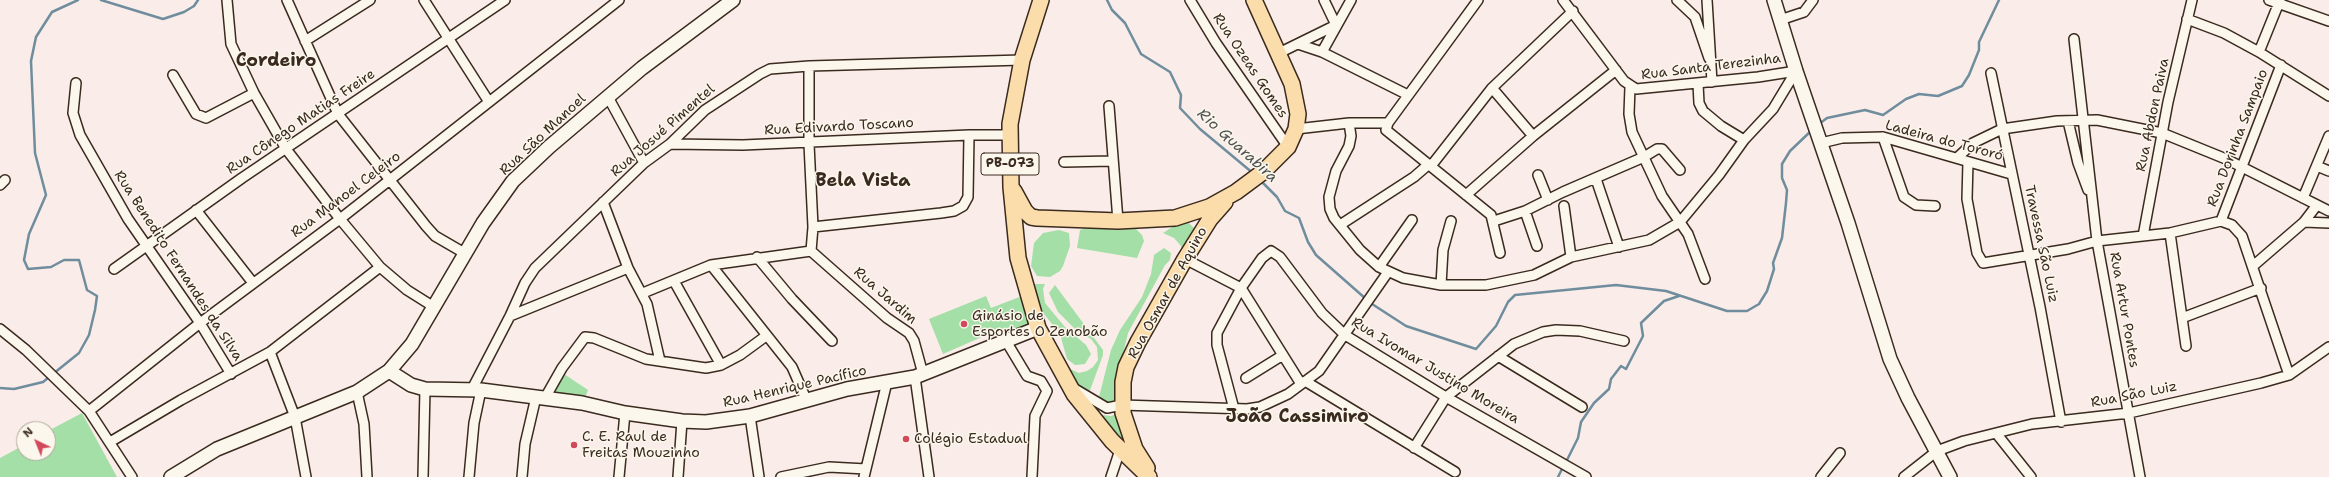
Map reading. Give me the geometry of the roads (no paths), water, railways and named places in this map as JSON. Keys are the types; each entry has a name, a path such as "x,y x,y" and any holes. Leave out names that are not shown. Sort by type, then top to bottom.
{"main road":[{"name":"PB-073","path":"1041,0 1022,60 1013,100 1009,135 1011,180 1018,258 1038,328 1067,383 1093,420 1120,450 1149,477"},
{"name":"Rua Osmar de Aquino","path":"1154,477 1135,449 1127,428 1122,404 1123,382 1126,367 1138,342 1185,259 1216,211 1241,188 1263,172 1288,147 1296,129 1298,114 1295,95 1254,0"},
{"path":"1774,0 1890,359 1908,398 1950,477"},
{"name":"Rua São Manoel","path":"171,477 217,449 357,392 389,371 412,344 483,223 513,181 549,147 663,51 731,1"},
{"name":"Rua Osmar de Aquino","path":"1011,180 1020,205 1031,216 1118,221 1175,218 1191,214 1241,188"},
{"path":"1191,214 1203,230"},
{"name":"Rua Henrique Pacífico","path":"389,371 411,385 425,389 476,391 540,398 582,403 625,413 682,421 706,422 750,416 806,399 919,376 1038,328"}],"street":[{"path":"226,0 231,44 254,93 286,148 340,219 380,267 407,290 434,307"},
{"path":"287,0 338,114 388,181 435,236 466,254"},
{"path":"305,41 370,0"},
{"path":"424,0 447,39 489,102"},
{"name":"Rua Cônego Matias Freire","path":"114,269 286,148 505,0"},
{"name":"Rua Manoel Celeiro","path":"89,411 200,323 340,219 619,0"},
{"name":"Rua Ozeas Gomes","path":"1190,0 1216,43 1288,147"},
{"path":"1324,0 1336,25"},
{"path":"1322,52 1351,0"},
{"path":"1478,0 1387,125 1389,133 1486,210 1494,221 1500,253"},
{"path":"1563,0 1573,11 1630,87 1628,114 1632,132 1662,196 1688,234 1705,279"},
{"path":"1677,0 1695,17 1705,51 1711,62"},
{"path":"1707,0 1712,82"},
{"path":"1780,20 1804,12 1812,0"},
{"name":"Rua Abdon Paiva","path":"2143,236 2162,133 2192,0"},
{"path":"2269,0 2280,2 2329,21"},
{"path":"2259,52 2280,2"},
{"path":"1340,225 1430,165 1492,88 1573,11"},
{"path":"2187,19 2224,33 2259,52 2329,96"},
{"path":"1278,53 1336,25"},
{"name":"Rua Artur Pontes","path":"2074,39 2097,241 2140,477"},
{"path":"1298,44 1322,52 1408,95"},
{"name":"Rua Josué Pimentel","path":"469,477 476,391 525,283 535,268 603,202 644,163 670,144 704,110 770,69 809,66 1022,60"},
{"path":"643,293 711,265 757,257 796,254 811,251 814,227 809,144 809,66"},
{"name":"Rua Dorinha Sampaio","path":"2222,221 2281,66"},
{"path":"1466,195 1534,136 1616,70"},
{"path":"1349,123 1351,136 1349,146 1334,175 1329,197 1330,209 1340,225 1360,250 1379,267 1388,272 1403,278 1440,285 1464,287 1514,280 1544,272 1571,257 1649,240 1680,222 1720,175 1744,140 1773,109 1796,71"},
{"name":"Rua Santa Terezinha","path":"1630,87 1642,90 1796,71"},
{"name":"Travessa São Luiz","path":"1991,73 2029,256 2061,422"},
{"path":"173,75 196,114 206,118 254,93"},
{"name":"Rua Benedito Fernandes da Silva","path":"76,83 73,113 80,135 108,187 146,246 200,323 231,374"},
{"path":"1698,84 1700,103 1703,111 1721,126 1744,140"},
{"path":"1492,88 1534,136"},
{"path":"608,97 644,163"},
{"path":"1109,106 1112,161 1118,221"},
{"path":"1957,158 1973,144 2002,129 2068,121 2097,120 2162,133 2243,167 2329,211"},
{"name":"Rua Artur Pontes","path":"2068,121 2078,163 2091,195"},
{"path":"1296,129 1349,123 1387,125"},
{"path":"814,227 954,212 963,206 968,197 969,134"},
{"name":"Rua Edivardo Toscano","path":"670,144 743,146 809,144 969,134 1009,135"},
{"path":"2303,198 2329,136"},
{"path":"1883,137 1904,197 1916,205 1935,206"},
{"name":"Ladeira do Tororó","path":"1820,140 1883,137 2011,174"},
{"path":"1494,221 1525,211 1644,157 1657,149 1662,149 1680,170"},
{"path":"1064,162 1112,161"},
{"path":"1968,162 1967,199 1971,229 1980,261 1998,261 2029,256 2097,241 2121,240 2170,233 2222,221 2232,225 2241,232 2289,375"},
{"path":"2317,166 2329,171"},
{"path":"1538,175 1548,200"},
{"path":"1596,179 1619,247"},
{"path":"603,202 628,268 643,293 655,334 660,361"},
{"path":"2253,266 2304,222 2317,205"},
{"path":"1564,206 1571,257"},
{"path":"196,210 253,283"},
{"path":"1525,211 1537,246"},
{"path":"1379,267 1412,220"},
{"path":"1440,285 1443,250 1451,221"},
{"path":"2304,222 2329,223"},
{"path":"2170,233 2186,346"},
{"name":"Rua Jardim","path":"811,251 887,318 909,333 914,341 929,477"},
{"name":"Rua Ivomar Justino Moreira","path":"1241,288 1270,251 1280,257 1322,313 1345,335 1446,397 1586,477"},
{"path":"757,257 832,341"},
{"path":"1185,259 1241,288 1283,355 1303,383 1455,472"},
{"path":"711,265 792,367 806,399"},
{"path":"110,442 181,400 270,352 380,267"},
{"path":"510,316 628,268"},
{"path":"1067,383 1107,408 1122,404 1234,409 1260,407 1288,394 1319,371 1388,272"},
{"path":"674,281 721,365"},
{"path":"1234,409 1216,339 1218,328 1241,288"},
{"path":"2182,318 2261,288"},
{"path":"0,329 44,367 89,411 132,477"},
{"path":"1414,448 1446,397 1498,356 1529,337 1556,330 1580,331 1624,341"},
{"path":"522,477 525,444 540,398 585,337 594,338 646,359 706,368 721,365 740,355 766,336"},
{"path":"1006,341 1027,376 1044,383 1047,391 1035,416 1032,477"},
{"name":"Rua São Luiz","path":"1904,477 1937,451 1964,441 2012,428 2129,412 2289,375 2329,347"},
{"path":"270,352 295,417 306,477"},
{"path":"1246,378 1283,355"},
{"path":"1498,356 1582,407"},
{"path":"781,477 829,467 865,473 887,382"},
{"path":"423,477 425,389"},
{"path":"357,392 364,424 367,477"},
{"path":"619,477 625,413"},
{"path":"750,416 759,477"},
{"path":"678,477 682,421"},
{"path":"1996,433 2031,477"},
{"path":"1111,477 1120,450"},
{"path":"1821,477 1840,453"}],"waterway":[{"name":"Rio Guarabira","path":"0,388 14,389 43,382 79,353 89,335 95,310 97,296 87,290 79,260 64,260 51,267 28,269 24,260 29,234 46,195 35,153 31,61 36,37 52,12 78,0"},
{"name":"Rio Guarabira","path":"101,0 163,19 184,12 194,6 198,0"},
{"name":"Rio Guarabira","path":"1107,0 1112,10 1125,23 1141,54 1170,72 1181,95 1180,108 1200,129 1254,174"},
{"name":"Rio Guarabira","path":"1819,124 1827,118 1865,110 1883,115 1906,99 1919,94 1938,96 1962,86 1969,75 1979,50 1979,42 1999,0"},
{"name":"Rio Guarabira","path":"1369,302 1406,326 1476,349 1496,326 1508,302 1515,295 1616,285 1666,291 1727,311 1747,311 1759,304 1767,291 1774,269 1773,263 1782,238 1787,190 1782,178 1782,164 1790,151 1812,130"},
{"name":"Rio Guarabira","path":"1260,180 1277,197 1285,211 1299,218 1308,242 1316,255 1366,299"},
{"path":"1566,462 1578,438 1581,422 1594,403 1609,389 1611,379 1621,366 1626,369 1643,336 1641,323 1664,301 1679,296"},
{"path":"1558,477 1563,467"}],"place":[{"name":"Ginásio de Esportes O Zenobão","path":"964,324"},
{"name":"Colégio Estadual","path":"906,439"},
{"name":"C. E. Raul de Freitas Mouzinho","path":"574,445"}],"district":[{"name":"Cordeiro","path":"276,61"},
{"name":"Bela Vista","path":"863,181"},
{"name":"João Cassimiro","path":"1297,417"}]}
